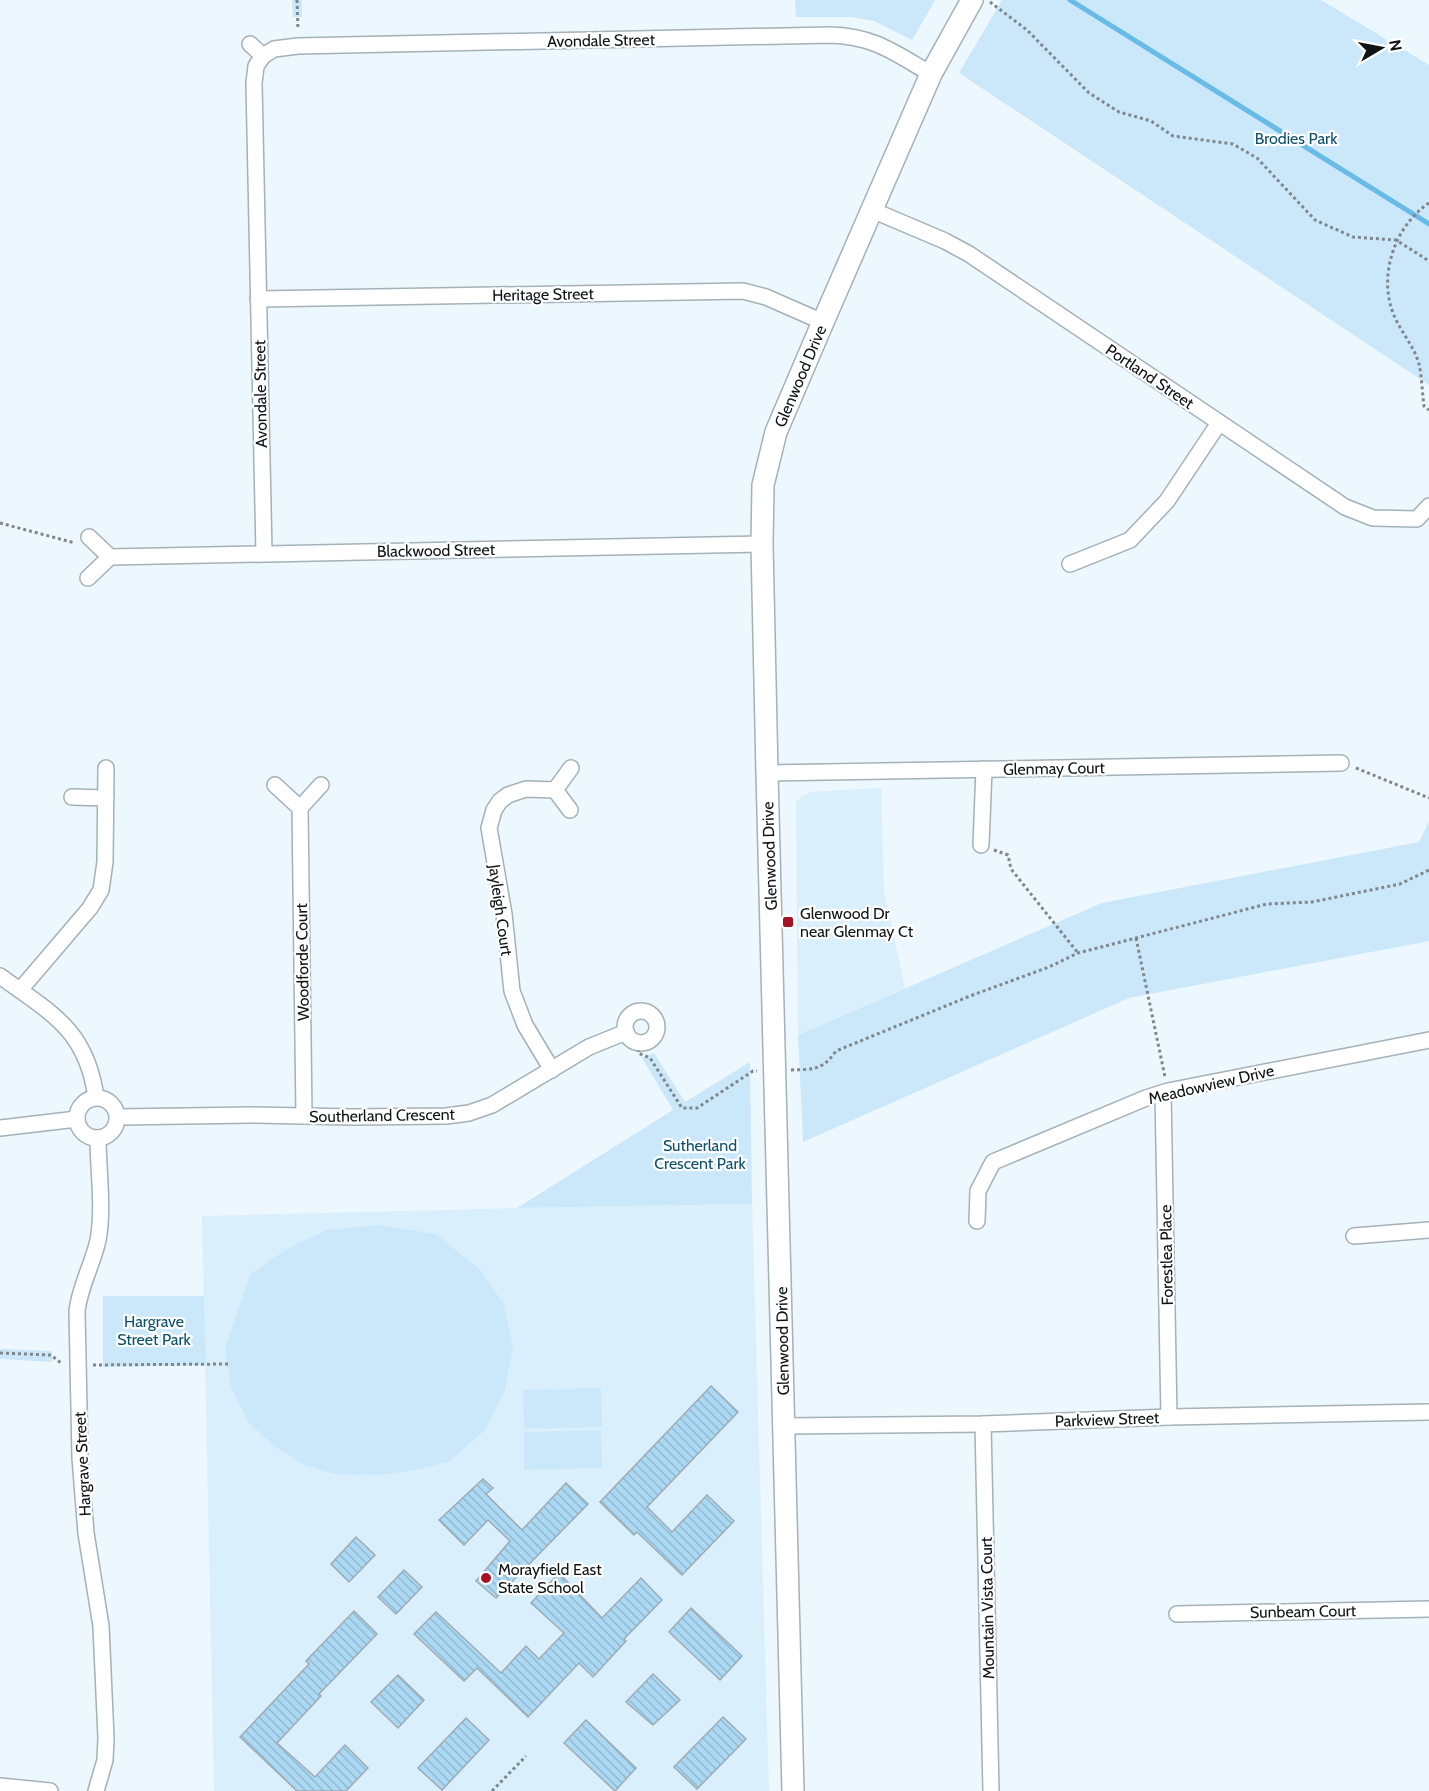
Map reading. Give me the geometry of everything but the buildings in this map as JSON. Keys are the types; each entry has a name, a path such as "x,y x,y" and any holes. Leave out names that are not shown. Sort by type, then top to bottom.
{"street":[{"name":"Glenwood Drive","path":"793,1791 767,773 763,494 771,449 779,425 931,74 981,1"},
{"name":"Avondale Street","path":"264,553 254,83 256,66 263,56 274,49 289,47 850,35 873,41 931,74"},
{"path":"250,44 263,56"},
{"name":"Portland Street","path":"872,210 969,254 1345,507 1373,518 1417,519 1429,506"},
{"name":"Heritage Street","path":"258,298 743,291 766,297 823,322"},
{"path":"1070,564 1130,540 1167,501 1219,423"},
{"path":"87,578 110,557 89,537"},
{"name":"Blackwood Street","path":"110,557 762,544"},
{"name":"Glenmay Court","path":"767,773 1341,763"},
{"path":"20,990 90,908 101,890 105,862 106,768"},
{"path":"570,810 555,790 571,768"},
{"path":"981,845 984,769"},
{"path":"276,785 300,808 321,785"},
{"name":"Jayleigh Court","path":"552,1070 525,1025 512,991 501,891 489,828 494,810 508,795 526,789 555,790"},
{"path":"72,797 106,798"},
{"name":"Woodforde Court","path":"300,808 304,1116"},
{"path":"0,976 54,1016 77,1040 89,1065 96,1097"},
{"path":"638,1011 648,1013 655,1020 656,1031 650,1040 640,1043 632,1040 626,1032 626,1022 638,1011"},
{"name":"Southerland Crescent","path":"118,1117 446,1116 469,1113 492,1105 589,1047 626,1032"},
{"name":"Meadowview Drive","path":"977,1221 978,1191 993,1162 1146,1098 1166,1092 1429,1040"},
{"name":"Forestlea Place","path":"1166,1092 1169,1417"},
{"path":"96,1097 113,1105 118,1117 110,1134 98,1138 86,1135 77,1119 80,1107 96,1097"},
{"path":"0,1128 77,1119"},
{"name":"Hargrave Street","path":"96,1791 105,1760 106,1738 101,1626 86,1533 80,1458 77,1311 81,1289 94,1256 100,1224 98,1138"},
{"path":"1354,1236 1429,1230"},
{"name":"Parkview Street","path":"784,1426 984,1424 1169,1417 1429,1412"},
{"name":"Mountain Vista Court","path":"984,1424 991,1791"},
{"name":"Sunbeam Court","path":"1177,1614 1429,1609"},
{"path":"0,1786 50,1791"}],"path":[{"path":"297,0 298,30"},
{"path":"981,1 1027,30 1089,93 1119,112 1151,121 1173,136 1233,144 1257,158 1315,220 1353,237 1396,240 1429,261"},
{"path":"1429,203 1419,210 1396,240 1388,281 1392,309 1419,363 1424,406 1429,410"},
{"path":"0,523 78,544 89,537"},
{"path":"1341,763 1429,798"},
{"path":"981,845 1008,855 1011,869 1078,953"},
{"path":"791,1070 819,1068 836,1052 970,996 1049,967 1078,953 1267,904 1312,903 1400,884 1429,870"},
{"path":"1136,938 1166,1092"},
{"path":"640,1043 638,1053 650,1059 682,1108 697,1108 753,1071 759,1071"},
{"path":"0,1353 51,1355 64,1365"},
{"path":"89,1366 228,1364"},
{"path":"492,1791 525,1756"}],"shaded area":[{"path":"881,788 884,892 905,988 798,1035 796,802 810,792"},
{"name":"Morayfield East State School","path":"752,1204 769,1791 214,1791 202,1216"}],"green space":[{"path":"292,0 302,0 302,17 293,17"},
{"path":"795,0 935,0 912,40 874,21 851,17 796,17"},
{"name":"Brodies Park","path":"1002,0 1321,0 1429,65 1429,385 959,73"},
{"path":"1429,821 1429,941 1129,998 803,1142 798,1035 1102,903 1419,842"},
{"name":"Sutherland Crescent Park","path":"654,1053 685,1102 750,1062 752,1204 517,1208 673,1110 642,1058"},
{"path":"379,1225 436,1234 479,1269 504,1304 513,1347 505,1390 485,1430 450,1461 416,1470 379,1475 334,1474 304,1465 274,1446 248,1422 231,1387 225,1348 250,1275 285,1250 326,1230"},
{"name":"Hargrave Street Park","path":"103,1296 204,1296 206,1365 103,1367"},
{"path":"0,1349 52,1351 52,1362 0,1359"},
{"path":"601,1388 602,1427 524,1429 523,1390"},
{"path":"601,1430 602,1468 524,1470 524,1432"}],"waterway":[{"path":"1070,0 1429,224"}],"place":[{"name":"Glenwood Dr near Glenmay Ct","path":"788,922"},
{"name":"Morayfield East State School","path":"486,1578"}]}
